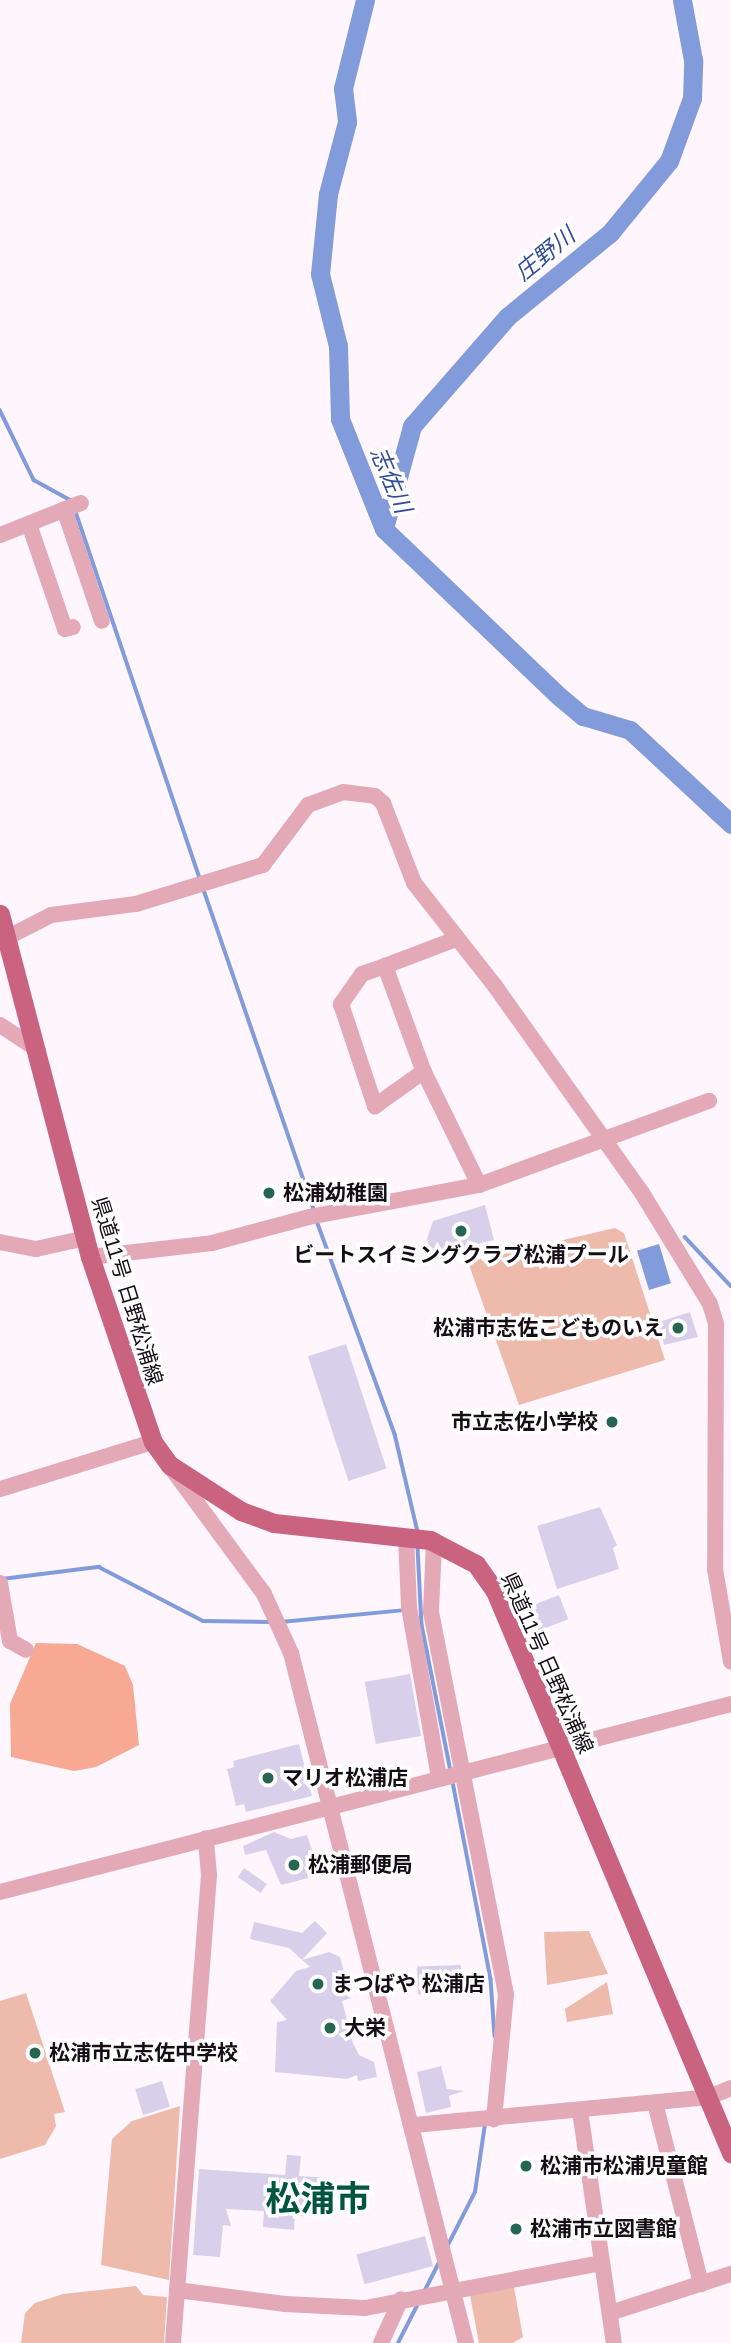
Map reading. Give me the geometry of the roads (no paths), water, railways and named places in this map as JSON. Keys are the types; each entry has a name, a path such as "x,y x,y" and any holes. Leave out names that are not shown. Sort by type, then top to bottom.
{"main road":[{"name":"県道11号 日野松浦線","path":"0,914 10,936 88,1247 153,1442 170,1465 213,1495 274,1523 432,1541 477,1564 495,1591 709,2096 731,2154"}],"street":[{"path":"0,536 71,507 102,621"},
{"path":"29,524 65,629 73,627"},
{"path":"10,936 51,915 136,904 263,865 308,806 343,792 375,796 414,883 680,1247 716,1324 715,1569 731,1662"},
{"path":"424,1071 375,1105 341,1004 362,974 456,939"},
{"path":"385,966 424,1071 479,1185"},
{"path":"0,1025 38,1050"},
{"path":"0,1242 36,1249 212,1243 316,1215 479,1185 709,1101"},
{"path":"0,1489 153,1442"},
{"path":"170,1465 278,1624 330,1806 414,2125 456,2287 466,2343"},
{"path":"406,1537 409,1610 506,1994 498,2119"},
{"path":"432,1541 429,1597 451,1774"},
{"path":"0,1583 10,1641 26,1650"},
{"path":"0,1892 731,1704"},
{"path":"173,2343 209,1875 206,1838"},
{"path":"414,2125 655,2103 709,2096 731,2088"},
{"path":"655,2103 701,2284"},
{"path":"580,2111 614,2343"},
{"path":"177,2290 334,2309 602,2263"},
{"path":"610,2313 731,2274"},
{"path":"381,2343 401,2299"}],"water":[{"path":"659,1244 671,1283 649,1290 637,1251"}],"waterway":[{"name":"志佐川","path":"365,0 343,88 347,122 328,194 320,274 338,346 340,419 384,529 560,697 583,716 630,730 731,824"},
{"name":"庄野川","path":"384,528 412,426 507,317 610,233 669,161 692,98 693,60 682,0"},
{"path":"0,410 34,480 72,501"},
{"path":"76,512 200,879"},
{"path":"204,890 314,1210"},
{"path":"317,1221 395,1434 418,1532"},
{"path":"685,1237 731,1286"},
{"path":"418,1547 422,1625 451,1771"},
{"path":"2,1579 99,1567 203,1621 270,1622"},
{"path":"281,1622 406,1610"},
{"path":"453,1782 491,1979 495,2036"},
{"path":"448,2245 475,2192 485,2124"},
{"path":"424,2292 440,2261"},
{"path":"398,2343 419,2302"}],"place":[{"name":"松浦幼稚園","path":"269,1193"},
{"name":"ビートスイミングクラブ松浦プール","path":"461,1231"},
{"name":"松浦市志佐こどものいえ","path":"678,1328"},
{"name":"市立志佐小学校","path":"612,1422"},
{"name":"マリオ松浦店","path":"268,1778"},
{"name":"松浦郵便局","path":"294,1865"},
{"name":"まつばや 松浦店","path":"318,1984"},
{"name":"大栄","path":"330,2028"},
{"name":"松浦市立志佐中学校","path":"35,2053"},
{"name":"松浦市松浦児童館","path":"526,2166"},
{"name":"松浦市立図書館","path":"516,2229"}],"district":[{"name":"松浦市","path":"318,2199"}]}
